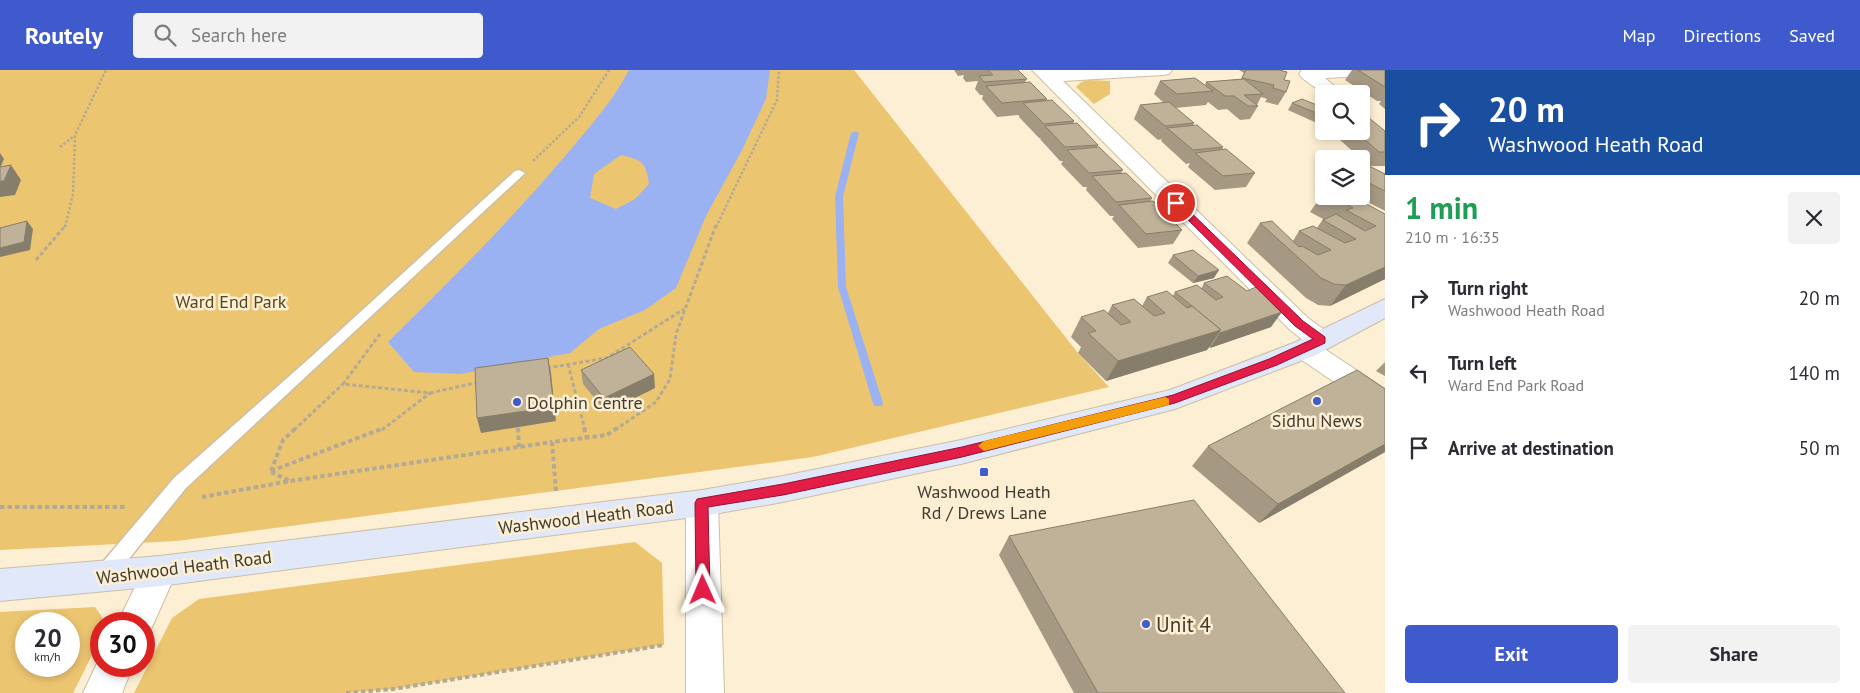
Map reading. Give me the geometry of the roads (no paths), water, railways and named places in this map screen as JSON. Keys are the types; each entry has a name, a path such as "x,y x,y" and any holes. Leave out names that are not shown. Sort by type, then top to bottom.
{"main road":[{"name":"Washwood Heath Road","path":"0,585 101,578 160,571 702,503 783,489 962,452 1175,399 1313,345 1385,308"}],"street":[{"path":"1044,74 1163,70"},
{"path":"1305,72 1370,71"},
{"path":"1305,72 1323,85"},
{"path":"1044,74 1299,324 1313,345 1385,403"},
{"path":"702,503 705,693"},
{"path":"141,612 160,571"},
{"path":"102,693 110,677"}],"lane":[{"path":"101,578 180,483 316,361 519,173"}],"water":[{"path":"629,70 770,70 766,99 742,150 706,216 676,288 645,310 599,329 570,353 460,374 414,372 388,342 505,224 595,121","holes":["621,155 642,163 649,184 635,199 616,209 590,198 594,174"]}],"waterway":[{"path":"855,133 839,197 842,287 878,403"}],"place":[{"name":"Sidhu News","path":"1317,401"},
{"name":"Dolphin Centre","path":"517,402"},
{"name":"Washwood Heath Rd / Drews Lane","path":"984,472"},
{"name":"Unit 4","path":"1146,624"}],"park label":[{"name":"Ward End Park","path":"231,301"}]}
